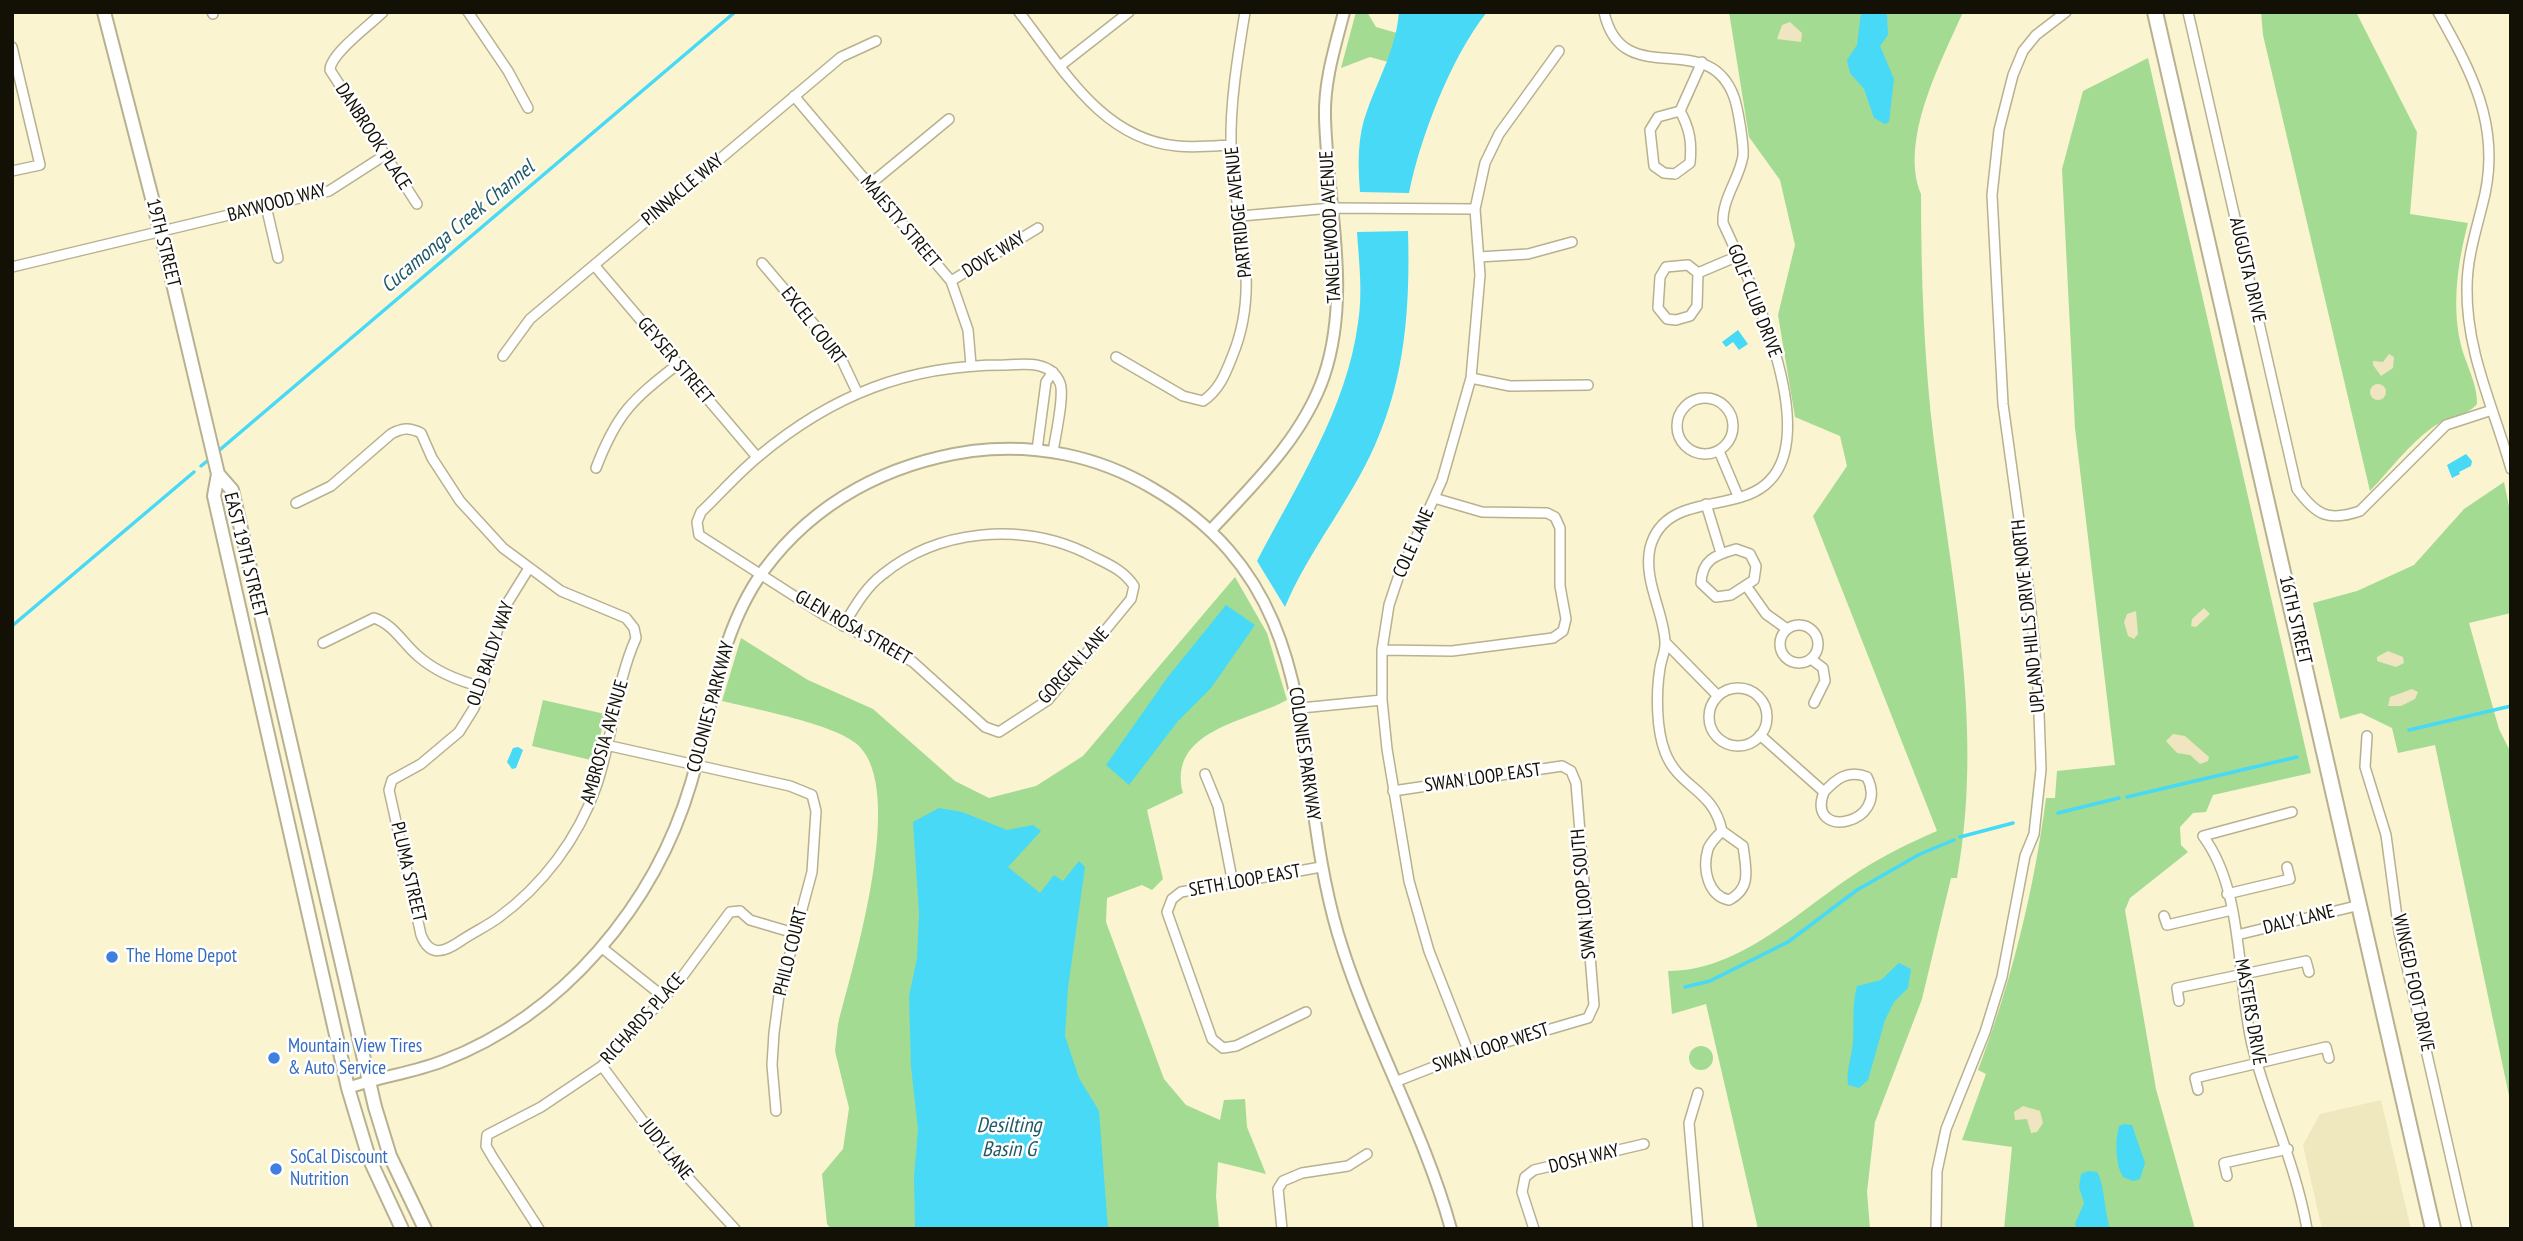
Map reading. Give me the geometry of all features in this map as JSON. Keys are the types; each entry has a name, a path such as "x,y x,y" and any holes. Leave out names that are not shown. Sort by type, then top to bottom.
{"main road":[{"name":"19TH STREET","path":"104,12 162,233 218,474"},
{"name":"16TH STREET","path":"2155,12 2433,1229"},
{"name":"EAST 19TH STREET","path":"218,474 232,490 368,1080 390,1156 425,1229"},
{"name":"EAST 19TH STREET","path":"218,474 214,496 348,1088 369,1158 402,1229"}],"street":[{"name":"DANBROOK PLACE","path":"383,12 338,53 330,62 330,70 417,204"},
{"path":"468,12 508,71 528,108"},
{"path":"1019,12 1102,115 1123,130 1150,141 1177,146 1231,145"},
{"path":"1060,66 1129,12"},
{"name":"PARTRIDGE AVENUE","path":"1116,357 1183,396 1203,401 1214,393 1224,376 1246,313 1248,277 1231,145 1245,12"},
{"name":"TANGLEWOOD AVENUE","path":"1211,530 1253,487 1294,434 1323,377 1335,330 1337,275 1325,116 1327,79 1344,12"},
{"path":"1604,12 1608,29 1617,43 1632,54 1702,62 1680,111"},
{"name":"UPLAND HILLS DRIVE NORTH","path":"1936,1229 1937,1171 1946,1129 1985,1032 2002,977 2025,856 2034,834 2041,769 2038,686 2030,600 2003,404 1992,195 1999,130 2013,75 2023,51 2036,35 2066,12"},
{"name":"AUGUSTA DRIVE","path":"2188,12 2297,489 2311,508 2327,516 2342,518 2360,511 2446,425 2492,410"},
{"path":"2438,12 2473,74 2483,106 2489,156 2485,192 2474,232 2466,286 2468,327 2511,469"},
{"name":"PINNACLE WAY","path":"503,356 530,319 794,96 841,57 876,41"},
{"path":"12,47 40,165 12,171"},
{"name":"COLE LANE","path":"1469,1053 1419,920 1393,791 1382,700 1382,650 1389,605 1398,578 1450,459 1471,377 1478,320 1479,257 1475,209 1485,163 1499,134 1559,51"},
{"name":"GOLF CLUB DRIVE","path":"1665,642 1653,598 1650,550 1658,530 1675,514 1763,487 1779,471 1788,441 1776,350 1723,223 1722,210 1743,156 1735,99 1723,74 1702,62"},
{"name":"MAJESTY STREET","path":"794,96 951,281 968,330 971,365"},
{"path":"1680,111 1688,127 1692,145 1690,163 1675,174 1664,173 1654,166 1650,130 1658,117 1680,111"},
{"path":"869,185 949,119"},
{"name":"BAYWOOD WAY","path":"12,267 329,191 384,155"},
{"path":"266,206 278,258"},
{"path":"1241,216 1332,208 1475,209"},
{"name":"DOVE WAY","path":"951,281 1038,228"},
{"path":"1479,257 1528,254 1572,242"},
{"path":"1698,273 1738,256"},
{"name":"EXCEL COURT","path":"762,263 839,354 857,392"},
{"name":"GEYSER STREET","path":"594,265 757,457"},
{"path":"1688,265 1698,273 1697,306 1690,316 1676,320 1667,319 1658,308 1660,277 1666,267 1688,265"},
{"path":"596,468 618,419 646,389 678,364"},
{"path":"757,457 808,419 857,392 924,372 971,365 1038,364 1053,372 1061,385 1053,452"},
{"path":"1037,450 1046,382 1053,372"},
{"path":"1471,377 1510,386 1588,385"},
{"path":"1711,398 1727,409 1733,427 1726,445 1719,451 1701,454 1692,452 1680,439 1677,422 1679,413 1692,401 1711,398"},
{"path":"296,503 331,486 391,433 401,428 413,428 421,433 432,458 460,501 503,548 529,568"},
{"name":"COLONIES PARKWAY","path":"348,1088 368,1080 443,1061 498,1032 540,1005 601,947 631,912 671,839 695,764 723,654 761,574 786,542 846,493 876,477 952,454 984,450 1053,452 1086,458 1133,477 1168,497 1211,530 1247,575 1269,611 1282,639 1301,708 1321,867 1350,973 1433,1167 1451,1229"},
{"path":"1719,451 1738,496"},
{"name":"GLEN ROSA STREET","path":"757,457 701,512 697,522 699,535 843,626 913,662 985,727 999,732"},
{"path":"1382,650 1452,651 1553,638 1563,631 1566,619 1560,586 1560,528 1555,517 1547,513 1482,512 1434,498"},
{"path":"1706,503 1721,553"},
{"name":"GORGEN LANE","path":"843,626 863,595 881,576 908,557 939,543 976,535 1014,533 1053,540 1124,572 1134,586 1131,599 1048,700 999,732"},
{"path":"1736,549 1750,554 1755,561 1755,574 1747,587 1725,597 1707,592 1701,583 1702,573 1710,558 1736,549"},
{"name":"AMBROSIA AVENUE","path":"432,951 444,952 496,920 521,900 566,847 596,787 636,638 634,628 625,618 580,601 529,568"},
{"name":"OLD BALDY WAY","path":"388,790 392,780 430,758 459,732 474,708 482,687 502,610 529,568"},
{"path":"1747,587 1766,614 1787,629 1804,626 1813,632 1818,643 1811,659 1799,663 1782,653 1780,641 1787,629"},
{"path":"323,643 374,618 387,622 414,652 439,670 482,687"},
{"path":"1665,642 1718,696"},
{"path":"1665,642 1658,694 1664,751 1678,774 1709,800 1718,814 1722,831 1743,846 1746,886 1739,895 1729,900 1718,898 1711,889 1707,870 1708,850 1722,831"},
{"path":"1811,659 1823,668 1825,681 1814,703"},
{"path":"1735,688 1745,689 1761,700 1766,718 1760,735 1753,742 1735,746 1718,738 1709,722 1712,703 1718,696 1735,688"},
{"path":"1301,708 1382,700"},
{"path":"1760,735 1824,792"},
{"name":"WINGED FOOT DRIVE","path":"2367,736 2365,767 2386,835 2399,932 2467,1229"},
{"path":"606,745 695,764"},
{"name":"PHILO COURT","path":"695,764 804,790 812,794 816,811 812,872 779,995 772,1065 776,1111"},
{"name":"SWAN LOOP EAST","path":"1393,791 1562,766 1571,771"},
{"name":"SWAN LOOP SOUTH","path":"1571,771 1576,783 1594,1005 1588,1018"},
{"path":"1205,774 1218,806 1233,884"},
{"path":"1851,774 1867,777 1871,785 1868,804 1861,815 1844,823 1827,818 1821,799 1824,792 1834,781 1851,774"},
{"name":"PLUMA STREET","path":"388,790 421,935 425,945 432,951"},
{"name":"MASTERS DRIVE","path":"2292,812 2203,836 2216,856 2232,910 2241,976 2258,1063 2288,1149 2307,1229"},
{"name":"SETH LOOP EAST","path":"1306,1012 1236,1046 1223,1048 1212,1039 1205,1012 1180,953 1167,912 1172,900 1181,892 1321,867"},
{"path":"2227,894 2290,879 2287,867"},
{"name":"DALY LANE","path":"2237,935 2360,905"},
{"path":"2164,916 2167,925 2232,910"},
{"name":"RICHARDS PLACE","path":"539,1229 486,1146 487,1135 541,1107 602,1066 665,998 730,912 740,911 750,920 794,933"},
{"path":"601,947 665,998"},
{"path":"2179,1001 2177,988 2306,961 2309,972"},
{"name":"SWAN LOOP WEST","path":"1395,1082 1469,1053 1588,1018"},
{"path":"2198,1090 2195,1078 2326,1047 2329,1058"},
{"name":"JUDY LANE","path":"602,1066 671,1159 735,1229"},
{"path":"1698,1093 1689,1123 1698,1229"},
{"name":"DOSH WAY","path":"1534,1229 1522,1192 1525,1177 1534,1170 1644,1144"},
{"path":"2227,1176 2224,1163 2288,1149"},
{"path":"1282,1229 1278,1189 1283,1181 1302,1173 1348,1166 1367,1154"}],"shaded area":[{"path":"2381,1100 2411,1229 2322,1229 2303,1145 2320,1114"}],"green space":[{"path":"1356,12 1367,12 1376,27 1397,33 1388,62 1370,57 1341,68"},
{"path":"1729,12 1963,12 1934,77 1919,126 1915,150 1916,173 1921,194 1928,381 1963,660 1967,714 1965,823 1957,878 1951,878 1922,999 1875,1122 1867,1192 1870,1229 1758,1229 1706,1004 1672,1014 1668,971 1721,961 1746,949 1861,870 1937,831 1813,516 1847,466 1840,436 1795,417 1778,315 1795,245 1780,180 1749,137"},
{"path":"2261,12 2356,12 2417,132 2410,214 2468,223 2461,252 2456,312 2460,341 2477,404 2424,434 2370,491 2263,35"},
{"path":"2148,58 2311,773 2213,795 2206,812 2193,813 2180,827 2181,845 2188,852 2130,898 2125,910 2156,1089 2195,1229 2004,1229 2012,1147 1962,1140 1986,1074 1978,1070 2001,1004 2020,936 2035,868 2046,798 2055,798 2057,771 2115,765 2075,428 2062,169 2083,91"},
{"path":"2504,482 2511,516 2511,613 2469,623 2499,729 2511,753 2511,1105 2435,745 2398,753 2392,728 2361,713 2340,719 2313,603 2357,591 2414,565 2464,509"},
{"path":"1235,577 1267,633 1287,700 1214,731 1198,742 1187,755 1181,772 1183,793 1147,810 1163,879 1152,890 1142,885 1107,898 1106,922 1164,1079 1186,1105 1220,1120 1224,1100 1245,1099 1247,1127 1266,1174 1218,1162 1216,1196 1219,1229 831,1229 827,1224 822,1174 843,1149 849,1108 835,1051 838,1024 872,880 878,800 872,768 858,745 847,737 794,718 722,701 741,638 808,680 873,709 955,781 989,798 1036,786 1083,756"},
{"path":"543,700 605,714 595,761 532,746"},
{"path":"1701,1046 1709,1050 1713,1058 1709,1066 1701,1070 1693,1066 1689,1058 1693,1050"}],"sand":[{"path":"1790,22 1802,33 1801,42 1777,39 1782,25"},
{"path":"2389,354 2394,357 2393,368 2381,376 2373,361 2383,362"},
{"path":"2375,384 2381,384 2386,392 2384,398 2375,400 2370,395 2370,389"},
{"path":"2204,608 2210,614 2196,627 2191,626 2192,619"},
{"path":"2136,611 2138,634 2134,639 2128,636 2124,622 2127,614"},
{"path":"2388,651 2403,657 2404,663 2396,667 2377,661 2377,657"},
{"path":"2412,689 2418,692 2415,699 2401,706 2388,706 2390,697"},
{"path":"2173,734 2185,736 2209,757 2208,761 2200,764 2190,755 2177,753 2166,741"},
{"path":"2023,1106 2040,1111 2043,1123 2037,1132 2031,1133 2027,1119 2015,1120 2014,1112"}],"water":[{"path":"1399,12 1487,12 1449,75 1429,123 1409,193 1360,192 1361,131 1391,51"},
{"path":"1882,12 1887,15 1888,35 1880,46 1894,79 1889,122 1885,124 1874,118 1864,89 1850,73 1847,60 1857,45 1861,13"},
{"path":"1408,231 1407,313 1394,392 1365,466 1285,607 1257,561 1318,446 1343,386 1352,355 1359,312 1357,232"},
{"path":"1738,330 1748,344 1739,350 1733,342 1726,347 1722,342"},
{"path":"2466,454 2472,461 2471,466 2452,478 2447,465"},
{"path":"1226,605 1255,625 1211,688 1178,721 1129,785 1106,765 1167,678"},
{"path":"513,748 523,750 516,768 512,769 507,762"},
{"name":"Desilting Basin G","path":"939,808 962,812 1007,830 1033,825 1041,831 1008,867 1040,893 1054,875 1063,881 1079,861 1085,867 1068,988 1065,1036 1079,1078 1099,1111 1108,1229 915,1229 914,1176 918,1129 911,1067 909,996 917,958 919,913 913,822"},
{"path":"1899,963 1911,969 1908,988 1894,1002 1885,1020 1868,1080 1859,1088 1848,1085 1857,986 1881,980"},
{"path":"2132,1125 2145,1163 2140,1179 2133,1181 2123,1177 2117,1159 2119,1126"},
{"path":"2088,1171 2097,1172 2099,1176 2110,1229 2077,1229 2075,1224 2084,1203 2079,1187 2081,1174"}],"waterway":[{"name":"Cucamonga Creek Channel","path":"216,453 735,12"},
{"name":"Cucamonga Creek Channel","path":"201,466 211,458"},
{"name":"Cucamonga Creek Channel","path":"12,626 194,472"},
{"path":"2409,730 2511,706"},
{"path":"2127,797 2297,757"},
{"path":"2058,813 2119,798"},
{"path":"1960,837 2013,823"},
{"path":"1685,987 1710,981 1788,942 1857,890 1920,854 1954,840"}],"place":[{"name":"The Home Depot","path":"112,957"},
{"name":"Mountain View Tires & Auto Service","path":"274,1058"},
{"name":"SoCal Discount Nutrition","path":"276,1169"}]}
